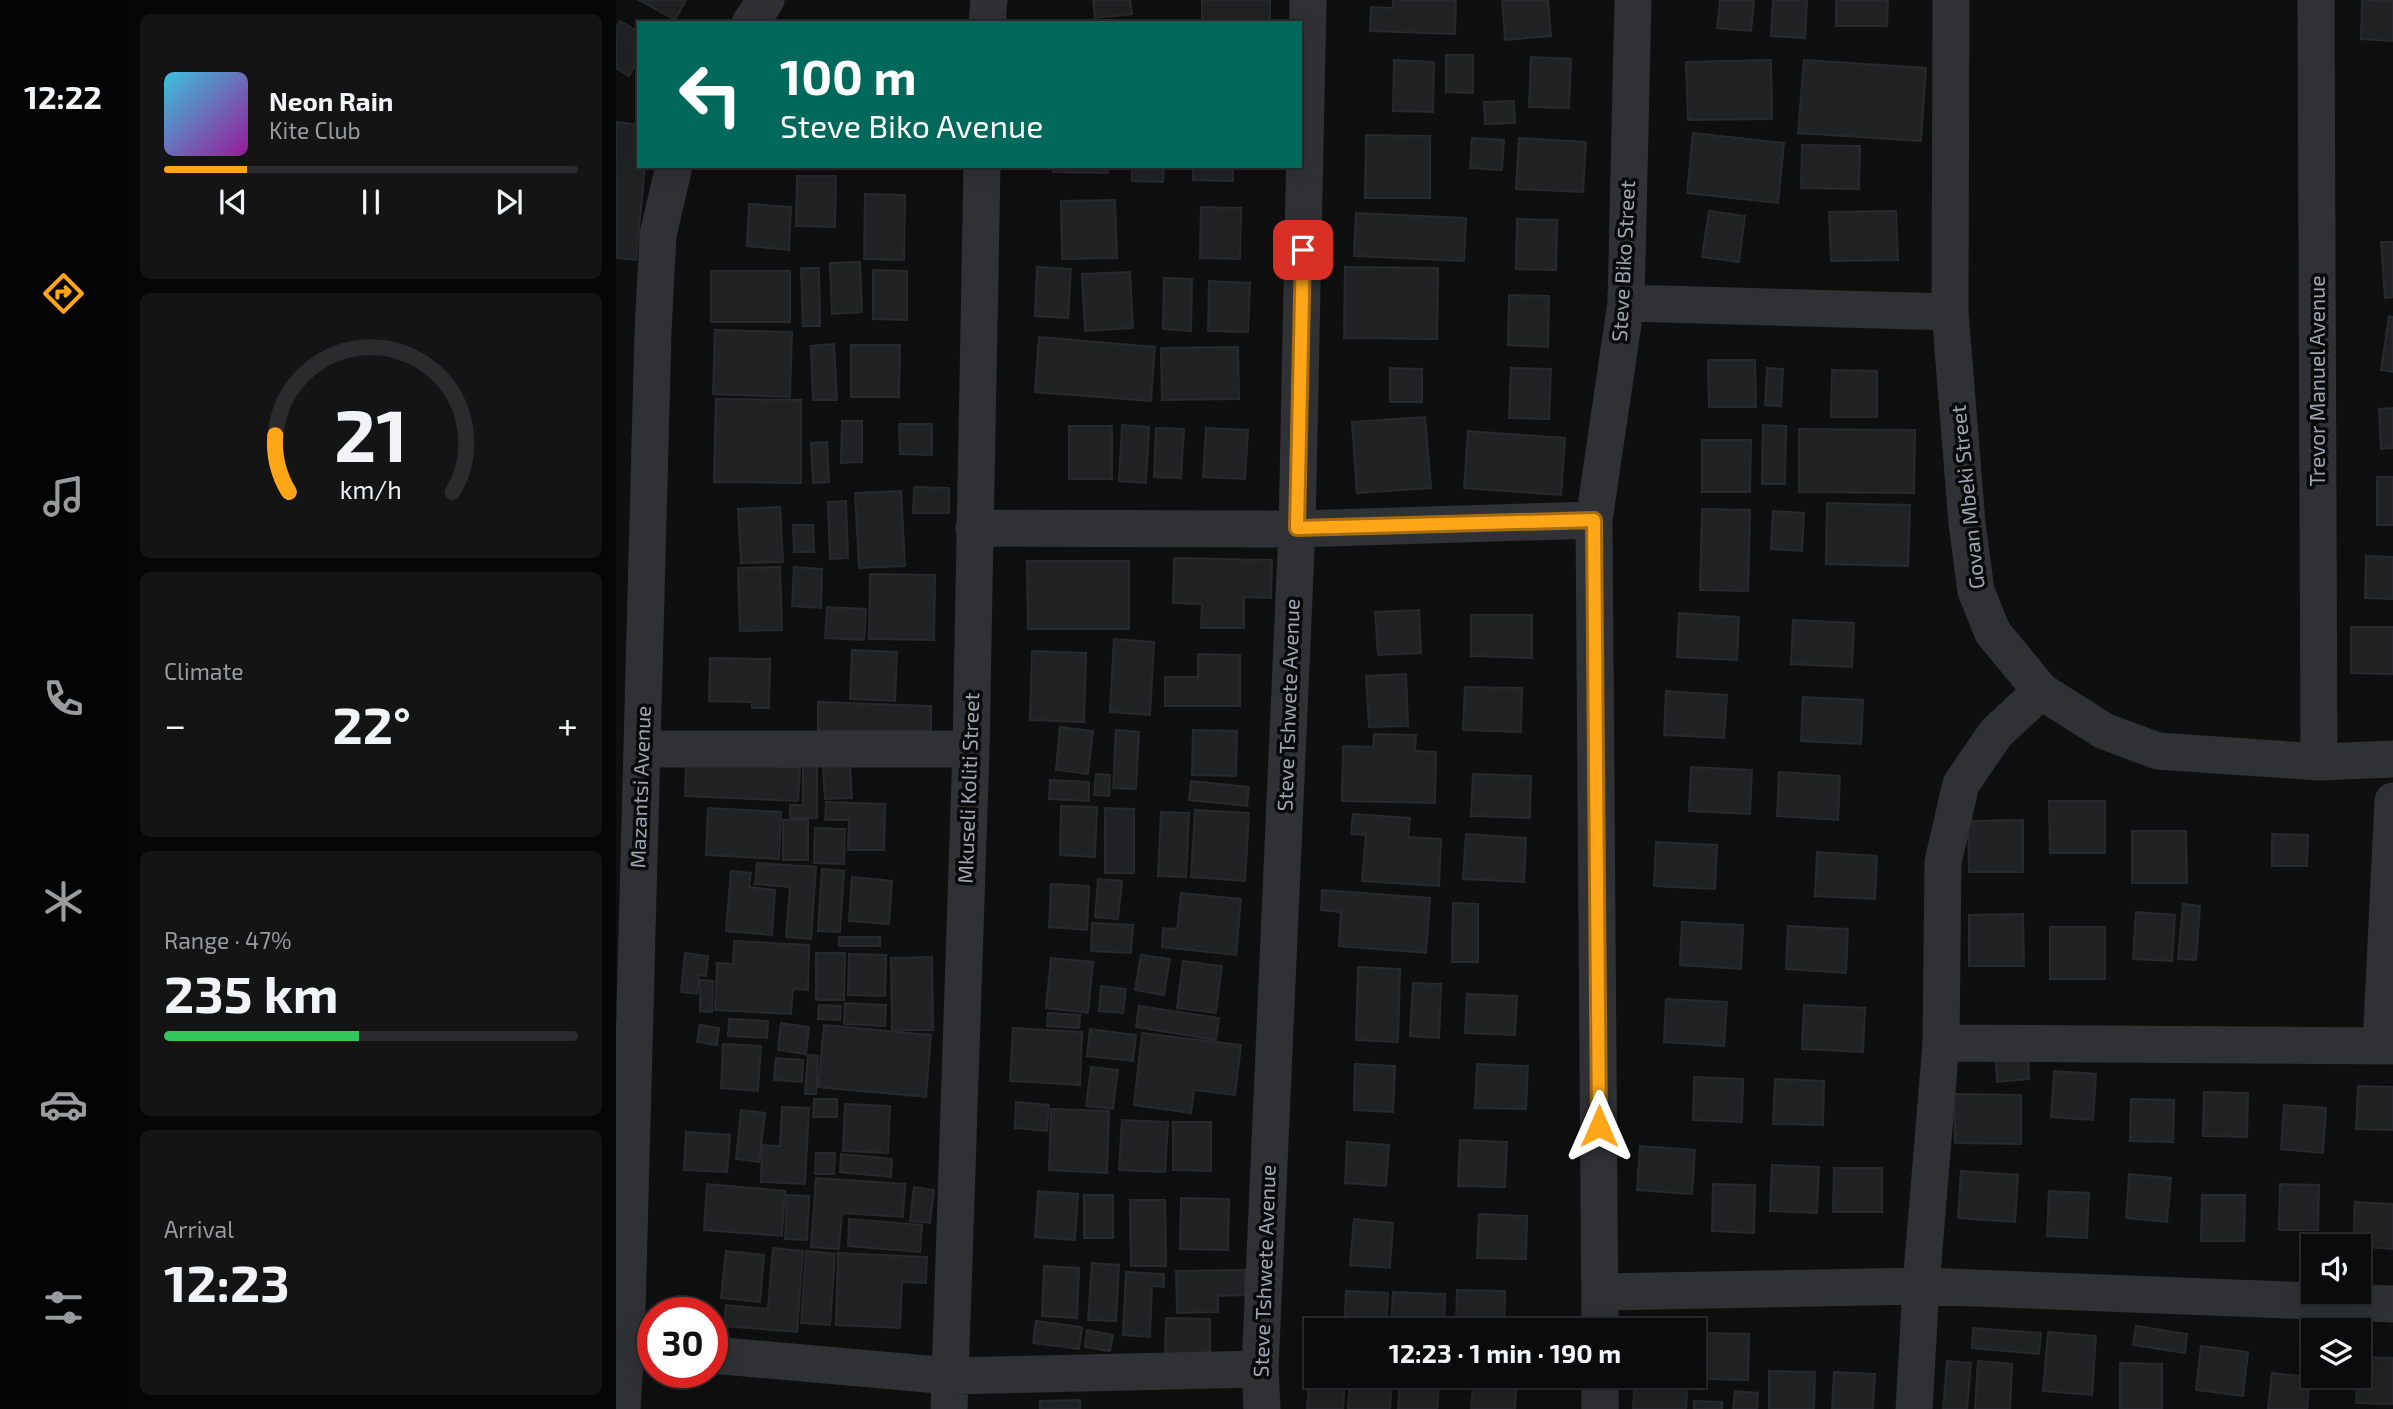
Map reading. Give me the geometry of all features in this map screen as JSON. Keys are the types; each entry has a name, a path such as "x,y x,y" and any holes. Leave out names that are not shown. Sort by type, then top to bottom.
{"street":[{"path":"751,21 766,0"},
{"path":"987,21 989,0"},
{"name":"Steve Tshwete Avenue","path":"1262,1409 1260,1369 1297,528 1308,0"},
{"name":"Steve Biko Street","path":"1600,1318 1594,520 1626,303 1633,0"},
{"name":"Govan Mbeki Street","path":"1951,0 1950,312 1967,523 1976,591 1993,633 2041,691 2104,731 2158,751 2319,762 2393,759"},
{"name":"Trevor Manuel Avenue","path":"2316,0 2319,762"},
{"name":"Mazantsi Avenue","path":"639,1297 643,749 653,332 658,235 674,168"},
{"name":"Mkuseli Koliti Street","path":"949,1392 971,749 982,168"},
{"path":"1626,303 1950,312"},
{"path":"974,528 1297,528 1594,520"},
{"path":"1914,1409 1941,1042 1943,862 1961,784 1996,733 2041,691"},
{"path":"643,749 971,749"},
{"path":"1941,1042 2387,1046 2393,801"},
{"path":"1600,1292 1921,1286 2393,1304"},
{"name":"Mazantsi Avenue","path":"622,1409 637,1356"},
{"path":"728,1357 949,1392 1260,1369"},
{"path":"1600,1388 1600,1409"}],"building":[{"path":"639,0 686,0 675,20"},
{"path":"1093,0 1130,0 1132,14 1095,18"},
{"path":"1202,0 1270,0 1270,21 1202,21"},
{"path":"1393,0 1456,0 1455,34 1370,31 1371,7 1393,8"},
{"path":"1502,0 1548,0 1551,36 1505,40"},
{"path":"1720,0 1754,0 1751,31 1717,28"},
{"path":"1773,0 1807,0 1805,38 1771,36"},
{"path":"1836,0 1888,0 1887,26 1836,26"},
{"path":"2362,0 2393,1 2393,41 2361,39"},
{"path":"620,21 637,31 637,62 629,76 616,68 616,28"},
{"path":"1446,55 1473,55 1473,93 1446,92"},
{"path":"1531,57 1571,59 1569,108 1529,107"},
{"path":"1394,60 1434,62 1433,112 1393,111"},
{"path":"1771,60 1772,119 1688,120 1686,62"},
{"path":"1804,60 1926,68 1921,141 1798,133"},
{"path":"1514,101 1515,123 1485,124 1484,102"},
{"path":"616,122 637,125 637,168 645,168 636,260 616,258"},
{"path":"1693,133 1784,143 1778,203 1687,193"},
{"path":"1366,135 1430,136 1430,198 1365,198"},
{"path":"1472,138 1504,140 1502,170 1470,168"},
{"path":"1519,138 1586,142 1583,192 1516,189"},
{"path":"1802,145 1860,146 1859,189 1801,188"},
{"path":"1053,168 1108,168 1108,173 1053,172"},
{"path":"1132,168 1164,168 1163,182 1132,181"},
{"path":"1193,168 1233,168 1233,181 1193,180"},
{"path":"797,176 836,176 835,227 796,226"},
{"path":"865,194 905,195 904,260 864,259"},
{"path":"1115,200 1117,258 1062,259 1061,201"},
{"path":"749,204 791,207 789,250 747,246"},
{"path":"1201,207 1241,208 1240,259 1200,258"},
{"path":"1709,211 1745,216 1739,262 1702,257"},
{"path":"1896,211 1898,260 1831,261 1829,212"},
{"path":"1356,213 1466,218 1464,261 1354,256"},
{"path":"1517,219 1557,220 1556,270 1516,269"},
{"path":"2381,242 2393,242 2393,297 2385,298"},
{"path":"860,262 862,312 832,314 830,263"},
{"path":"1037,267 1071,269 1068,318 1035,316"},
{"path":"1345,267 1438,268 1437,339 1344,338"},
{"path":"801,268 819,268 820,326 803,326"},
{"path":"873,270 907,271 907,320 873,319"},
{"path":"711,271 790,271 790,322 711,322"},
{"path":"1130,272 1133,328 1085,331 1082,274"},
{"path":"1164,278 1192,279 1191,331 1163,329"},
{"path":"1209,281 1250,283 1248,332 1208,331"},
{"path":"1509,295 1549,296 1548,347 1508,345"},
{"path":"2389,316 2393,317 2393,372 2381,370"},
{"path":"715,330 792,332 790,397 713,394"},
{"path":"1039,337 1155,347 1151,401 1035,392"},
{"path":"834,344 837,400 813,400 811,346"},
{"path":"851,345 900,345 899,397 851,397"},
{"path":"1238,347 1239,399 1162,400 1161,348"},
{"path":"1708,360 1755,360 1756,407 1709,407"},
{"path":"1390,368 1422,369 1422,402 1390,402"},
{"path":"1511,368 1551,369 1549,419 1509,418"},
{"path":"1767,368 1783,369 1781,406 1765,405"},
{"path":"1832,370 1877,371 1877,417 1831,417"},
{"path":"716,399 801,400 801,483 714,482"},
{"path":"2393,408 2393,448 2381,449 2379,409"},
{"path":"1425,417 1431,488 1357,493 1352,422"},
{"path":"842,421 862,421 862,462 841,463"},
{"path":"899,424 932,424 932,455 900,454"},
{"path":"1122,425 1149,427 1146,483 1119,481"},
{"path":"1763,425 1786,426 1785,484 1762,484"},
{"path":"1069,426 1112,426 1112,479 1069,479"},
{"path":"1156,428 1184,429 1181,478 1154,477"},
{"path":"1206,428 1248,430 1245,479 1203,477"},
{"path":"1799,429 1915,430 1914,493 1799,492"},
{"path":"1468,431 1565,438 1561,495 1464,488"},
{"path":"1702,440 1751,440 1750,492 1702,492"},
{"path":"827,442 829,482 813,483 811,443"},
{"path":"2377,477 2393,477 2393,525 2377,525"},
{"path":"914,487 949,488 949,513 913,513"},
{"path":"901,491 905,566 859,568 855,493"},
{"path":"846,501 848,558 830,559 828,502"},
{"path":"1827,503 1910,505 1908,566 1826,564"},
{"path":"780,507 783,562 741,563 738,509"},
{"path":"1702,509 1750,510 1748,591 1700,590"},
{"path":"1773,511 1804,513 1802,551 1771,549"},
{"path":"793,525 813,525 814,552 794,552"},
{"path":"2366,556 2393,557 2393,599 2365,598"},
{"path":"1174,558 1272,560 1271,598 1244,597 1244,628 1201,628 1202,604 1173,603"},
{"path":"1027,561 1129,561 1129,629 1028,629"},
{"path":"780,567 782,630 740,631 738,568"},
{"path":"794,567 822,569 821,608 792,606"},
{"path":"870,574 935,575 934,640 869,639"},
{"path":"827,607 866,609 864,640 825,638"},
{"path":"1419,610 1421,653 1378,655 1375,612"},
{"path":"1679,613 1739,617 1737,660 1677,657"},
{"path":"1471,615 1532,615 1532,658 1471,656"},
{"path":"1793,620 1854,623 1852,667 1791,664"},
{"path":"2351,627 2393,627 2393,674 2351,673"},
{"path":"1114,639 1154,642 1150,715 1110,712"},
{"path":"852,650 897,652 895,701 850,699"},
{"path":"1032,651 1086,653 1084,722 1030,720"},
{"path":"1198,654 1240,655 1240,706 1165,706 1165,677 1198,677"},
{"path":"710,658 770,659 769,708 752,708 752,702 709,701"},
{"path":"1406,674 1408,726 1369,727 1366,676"},
{"path":"1465,687 1522,688 1521,732 1463,730"},
{"path":"1666,691 1727,695 1724,738 1664,735"},
{"path":"1803,697 1863,700 1861,744 1801,741"},
{"path":"818,702 931,706 931,736 818,733"},
{"path":"1060,727 1093,731 1088,774 1056,770"},
{"path":"1116,730 1139,732 1136,789 1113,788"},
{"path":"1193,730 1237,731 1236,776 1192,775"},
{"path":"1374,734 1416,735 1415,751 1436,752 1435,803 1342,801 1343,746 1373,747"},
{"path":"803,761 817,761 817,818 790,818 790,805 803,805"},
{"path":"686,762 800,768 798,801 685,796"},
{"path":"850,765 852,798 825,799 823,767"},
{"path":"1691,767 1752,770 1750,814 1689,811"},
{"path":"1779,772 1840,776 1838,820 1777,816"},
{"path":"1096,774 1110,775 1109,796 1094,795"},
{"path":"1473,774 1531,776 1530,818 1471,816"},
{"path":"1050,780 1089,782 1089,801 1049,799"},
{"path":"1191,781 1249,787 1247,806 1189,800"},
{"path":"2049,801 2105,801 2105,853 2050,853"},
{"path":"826,802 885,804 884,850 848,850 849,820 825,820"},
{"path":"1061,806 1097,807 1095,857 1060,855"},
{"path":"708,808 781,812 779,859 706,855"},
{"path":"1105,808 1134,809 1134,873 1105,873"},
{"path":"1195,810 1249,813 1245,881 1191,877"},
{"path":"1161,812 1189,813 1186,877 1158,876"},
{"path":"1353,814 1410,818 1408,837 1441,839 1439,886 1362,881 1366,835 1351,834"},
{"path":"783,820 808,820 808,860 783,860"},
{"path":"2023,820 2023,872 1969,872 1968,821"},
{"path":"815,828 845,829 844,864 814,863"},
{"path":"2132,831 2186,831 2187,883 2132,883"},
{"path":"1466,834 1526,838 1524,882 1463,879"},
{"path":"2272,834 2308,835 2307,866 2272,866"},
{"path":"1656,842 1717,845 1715,889 1654,886"},
{"path":"1817,852 1877,856 1875,899 1815,896"},
{"path":"757,863 816,867 811,939 786,937 790,887 755,884"},
{"path":"822,869 844,871 840,932 818,931"},
{"path":"731,871 751,873 749,887 775,890 772,935 726,931"},
{"path":"852,877 892,881 889,924 849,921"},
{"path":"1098,879 1122,881 1118,919 1095,917"},
{"path":"1051,884 1089,886 1087,930 1049,927"},
{"path":"1322,890 1430,898 1426,953 1339,946 1341,912 1321,910"},
{"path":"1181,893 1241,899 1236,955 1162,947 1163,928 1177,929"},
{"path":"1453,903 1478,904 1478,962 1452,962"},
{"path":"2183,904 2200,906 2196,960 2178,959"},
{"path":"2136,912 2175,915 2172,961 2133,959"},
{"path":"2023,914 2024,966 1969,966 1969,915"},
{"path":"1682,922 1743,925 1741,969 1680,965"},
{"path":"1092,923 1133,925 1131,953 1091,951"},
{"path":"1788,926 1848,929 1846,973 1786,969"},
{"path":"2050,927 2105,927 2105,979 2050,979"},
{"path":"839,937 880,937 880,946 839,946"},
{"path":"734,941 809,945 808,990 793,989 791,1014 715,1010 717,963 733,964"},
{"path":"685,953 708,956 706,976 699,975 697,994 681,992"},
{"path":"816,953 845,953 844,1000 816,1000"},
{"path":"849,954 886,955 885,996 848,995"},
{"path":"1141,955 1170,959 1164,995 1135,990"},
{"path":"932,957 933,1030 892,1030 891,958"},
{"path":"1051,958 1093,962 1088,1013 1046,1008"},
{"path":"1183,961 1222,966 1216,1013 1177,1008"},
{"path":"1358,967 1400,969 1398,1042 1356,1040"},
{"path":"700,980 713,981 712,1012 700,1011"},
{"path":"1413,983 1441,984 1439,1038 1410,1036"},
{"path":"1101,986 1126,989 1123,1013 1099,1011"},
{"path":"1467,994 1517,996 1515,1035 1465,1033"},
{"path":"1666,999 1727,1002 1724,1046 1664,1042"},
{"path":"845,1003 886,1005 885,1026 844,1024"},
{"path":"819,1005 841,1006 840,1020 818,1019"},
{"path":"1804,1005 1865,1008 1863,1052 1802,1049"},
{"path":"1139,1006 1219,1018 1216,1040 1136,1027"},
{"path":"1048,1013 1080,1015 1079,1028 1047,1026"},
{"path":"729,1019 768,1021 767,1038 728,1036"},
{"path":"781,1023 809,1027 806,1054 778,1050"},
{"path":"700,1025 719,1028 717,1045 697,1042"},
{"path":"824,1025 931,1035 926,1097 818,1087"},
{"path":"1013,1028 1082,1032 1080,1085 1010,1081"},
{"path":"1090,1029 1136,1035 1133,1061 1087,1056"},
{"path":"1142,1033 1241,1045 1235,1095 1194,1090 1191,1113 1134,1105"},
{"path":"723,1044 761,1046 758,1091 721,1088"},
{"path":"808,1055 818,1056 816,1094 805,1094"},
{"path":"776,1058 803,1060 802,1082 774,1080"},
{"path":"2028,1059 2029,1079 1997,1082 1996,1060"},
{"path":"1355,1064 1395,1066 1393,1112 1354,1110"},
{"path":"1477,1064 1528,1066 1526,1109 1475,1108"},
{"path":"1091,1067 1118,1070 1113,1109 1086,1106"},
{"path":"2054,1071 2096,1074 2093,1120 2051,1117"},
{"path":"1694,1077 1743,1079 1742,1122 1693,1120"},
{"path":"1775,1079 1824,1081 1823,1125 1773,1124"},
{"path":"2358,1086 2393,1087 2393,1130 2356,1129"},
{"path":"2204,1092 2248,1093 2247,1137 2203,1136"},
{"path":"1954,1094 2021,1095 2021,1144 1955,1143"},
{"path":"814,1099 837,1099 837,1117 813,1117"},
{"path":"2131,1099 2174,1100 2173,1142 2130,1141"},
{"path":"1016,1102 1049,1105 1047,1131 1015,1128"},
{"path":"845,1104 890,1106 888,1153 843,1151"},
{"path":"2284,1105 2326,1108 2323,1153 2281,1149"},
{"path":"782,1107 809,1108 805,1184 761,1182 762,1145 780,1146"},
{"path":"1051,1109 1109,1111 1107,1173 1049,1170"},
{"path":"741,1110 765,1113 759,1162 736,1159"},
{"path":"1122,1120 1168,1122 1165,1172 1119,1170"},
{"path":"1173,1122 1211,1122 1211,1171 1173,1170"},
{"path":"686,1132 730,1135 727,1172 684,1170"},
{"path":"1460,1140 1507,1142 1505,1187 1458,1186"},
{"path":"1347,1142 1389,1145 1386,1186 1345,1183"},
{"path":"1640,1146 1695,1150 1692,1194 1637,1190"},
{"path":"816,1153 835,1153 834,1174 815,1174"},
{"path":"841,1154 892,1159 891,1177 840,1172"},
{"path":"1772,1165 1819,1167 1817,1213 1770,1211"},
{"path":"1834,1168 1882,1168 1882,1212 1833,1212"},
{"path":"1961,1171 2018,1175 2015,1222 1958,1218"},
{"path":"2129,1174 2171,1178 2167,1222 2126,1218"},
{"path":"816,1178 905,1184 903,1217 842,1213 839,1249 811,1247"},
{"path":"707,1184 785,1191 782,1236 704,1230"},
{"path":"1713,1184 1755,1185 1754,1233 1712,1231"},
{"path":"2280,1184 2319,1185 2318,1230 2279,1230"},
{"path":"914,1187 934,1190 930,1223 910,1221"},
{"path":"1038,1191 1078,1194 1075,1240 1035,1237"},
{"path":"2049,1191 2089,1193 2087,1238 2047,1236"},
{"path":"787,1195 809,1196 807,1240 785,1239"},
{"path":"1084,1195 1113,1195 1113,1238 1084,1238"},
{"path":"2202,1195 2245,1195 2244,1241 2201,1241"},
{"path":"1181,1198 1229,1199 1228,1250 1180,1249"},
{"path":"1130,1200 1165,1200 1166,1266 1131,1266"},
{"path":"2355,1202 2393,1204 2393,1249 2371,1247 2371,1234 2354,1234"},
{"path":"1479,1214 1527,1216 1526,1259 1477,1258"},
{"path":"849,1219 922,1225 920,1252 848,1246"},
{"path":"1354,1219 1393,1223 1390,1268 1350,1265"},
{"path":"773,1248 803,1251 797,1332 728,1326 728,1305 768,1309"},
{"path":"726,1251 764,1255 760,1302 721,1297"},
{"path":"806,1251 835,1254 830,1325 801,1323"},
{"path":"838,1253 927,1257 926,1283 902,1282 900,1328 836,1325"},
{"path":"1092,1263 1119,1265 1116,1321 1088,1320"},
{"path":"1044,1266 1079,1268 1077,1318 1042,1316"},
{"path":"1245,1270 1245,1295 1218,1296 1218,1312 1177,1313 1176,1271"},
{"path":"1126,1272 1164,1274 1164,1287 1152,1286 1150,1337 1123,1335"},
{"path":"1457,1290 1505,1291 1504,1318 1456,1318"},
{"path":"1346,1291 1388,1293 1387,1318 1345,1318"},
{"path":"1393,1292 1445,1294 1444,1318 1392,1318"},
{"path":"1166,1318 1210,1319 1210,1355 1165,1354"},
{"path":"1036,1321 1082,1327 1079,1349 1033,1343"},
{"path":"2136,1326 2187,1334 2185,1353 2133,1345"},
{"path":"1973,1328 2041,1333 2039,1354 1972,1348"},
{"path":"1087,1330 1113,1335 1110,1351 1085,1347"},
{"path":"2048,1332 2096,1336 2092,1395 2043,1391"},
{"path":"1706,1333 1749,1334 1748,1380 1706,1379"},
{"path":"2201,1346 2248,1352 2243,1396 2196,1390"},
{"path":"2371,1357 2393,1358 2393,1404 2356,1403 2357,1388 2371,1388"},
{"path":"1947,1361 1971,1363 1967,1409 1943,1409"},
{"path":"1978,1361 2012,1364 2010,1409 1975,1409"},
{"path":"2120,1363 2162,1364 2162,1409 2120,1409"},
{"path":"1769,1371 1815,1372 1814,1409 1769,1409"},
{"path":"1834,1372 1875,1374 1873,1409 1832,1409"},
{"path":"2272,1373 2301,1376 2301,1388 2309,1388 2307,1409 2268,1409"},
{"path":"1309,1388 1344,1388 1343,1409 1307,1409"},
{"path":"1349,1388 1391,1388 1390,1409 1348,1409"},
{"path":"1399,1388 1439,1388 1437,1409 1398,1409"},
{"path":"1473,1388 1516,1388 1515,1409 1471,1409"},
{"path":"1634,1388 1687,1388 1686,1409 1633,1409"},
{"path":"1735,1391 1758,1393 1757,1409 1733,1409"},
{"path":"1080,1400 1080,1409 1040,1409 1040,1401"},
{"path":"1694,1401 1722,1402 1722,1409 1694,1409"}],"route":[{"path":"1303,250 1297,528 1594,520 1599,1126"}]}
